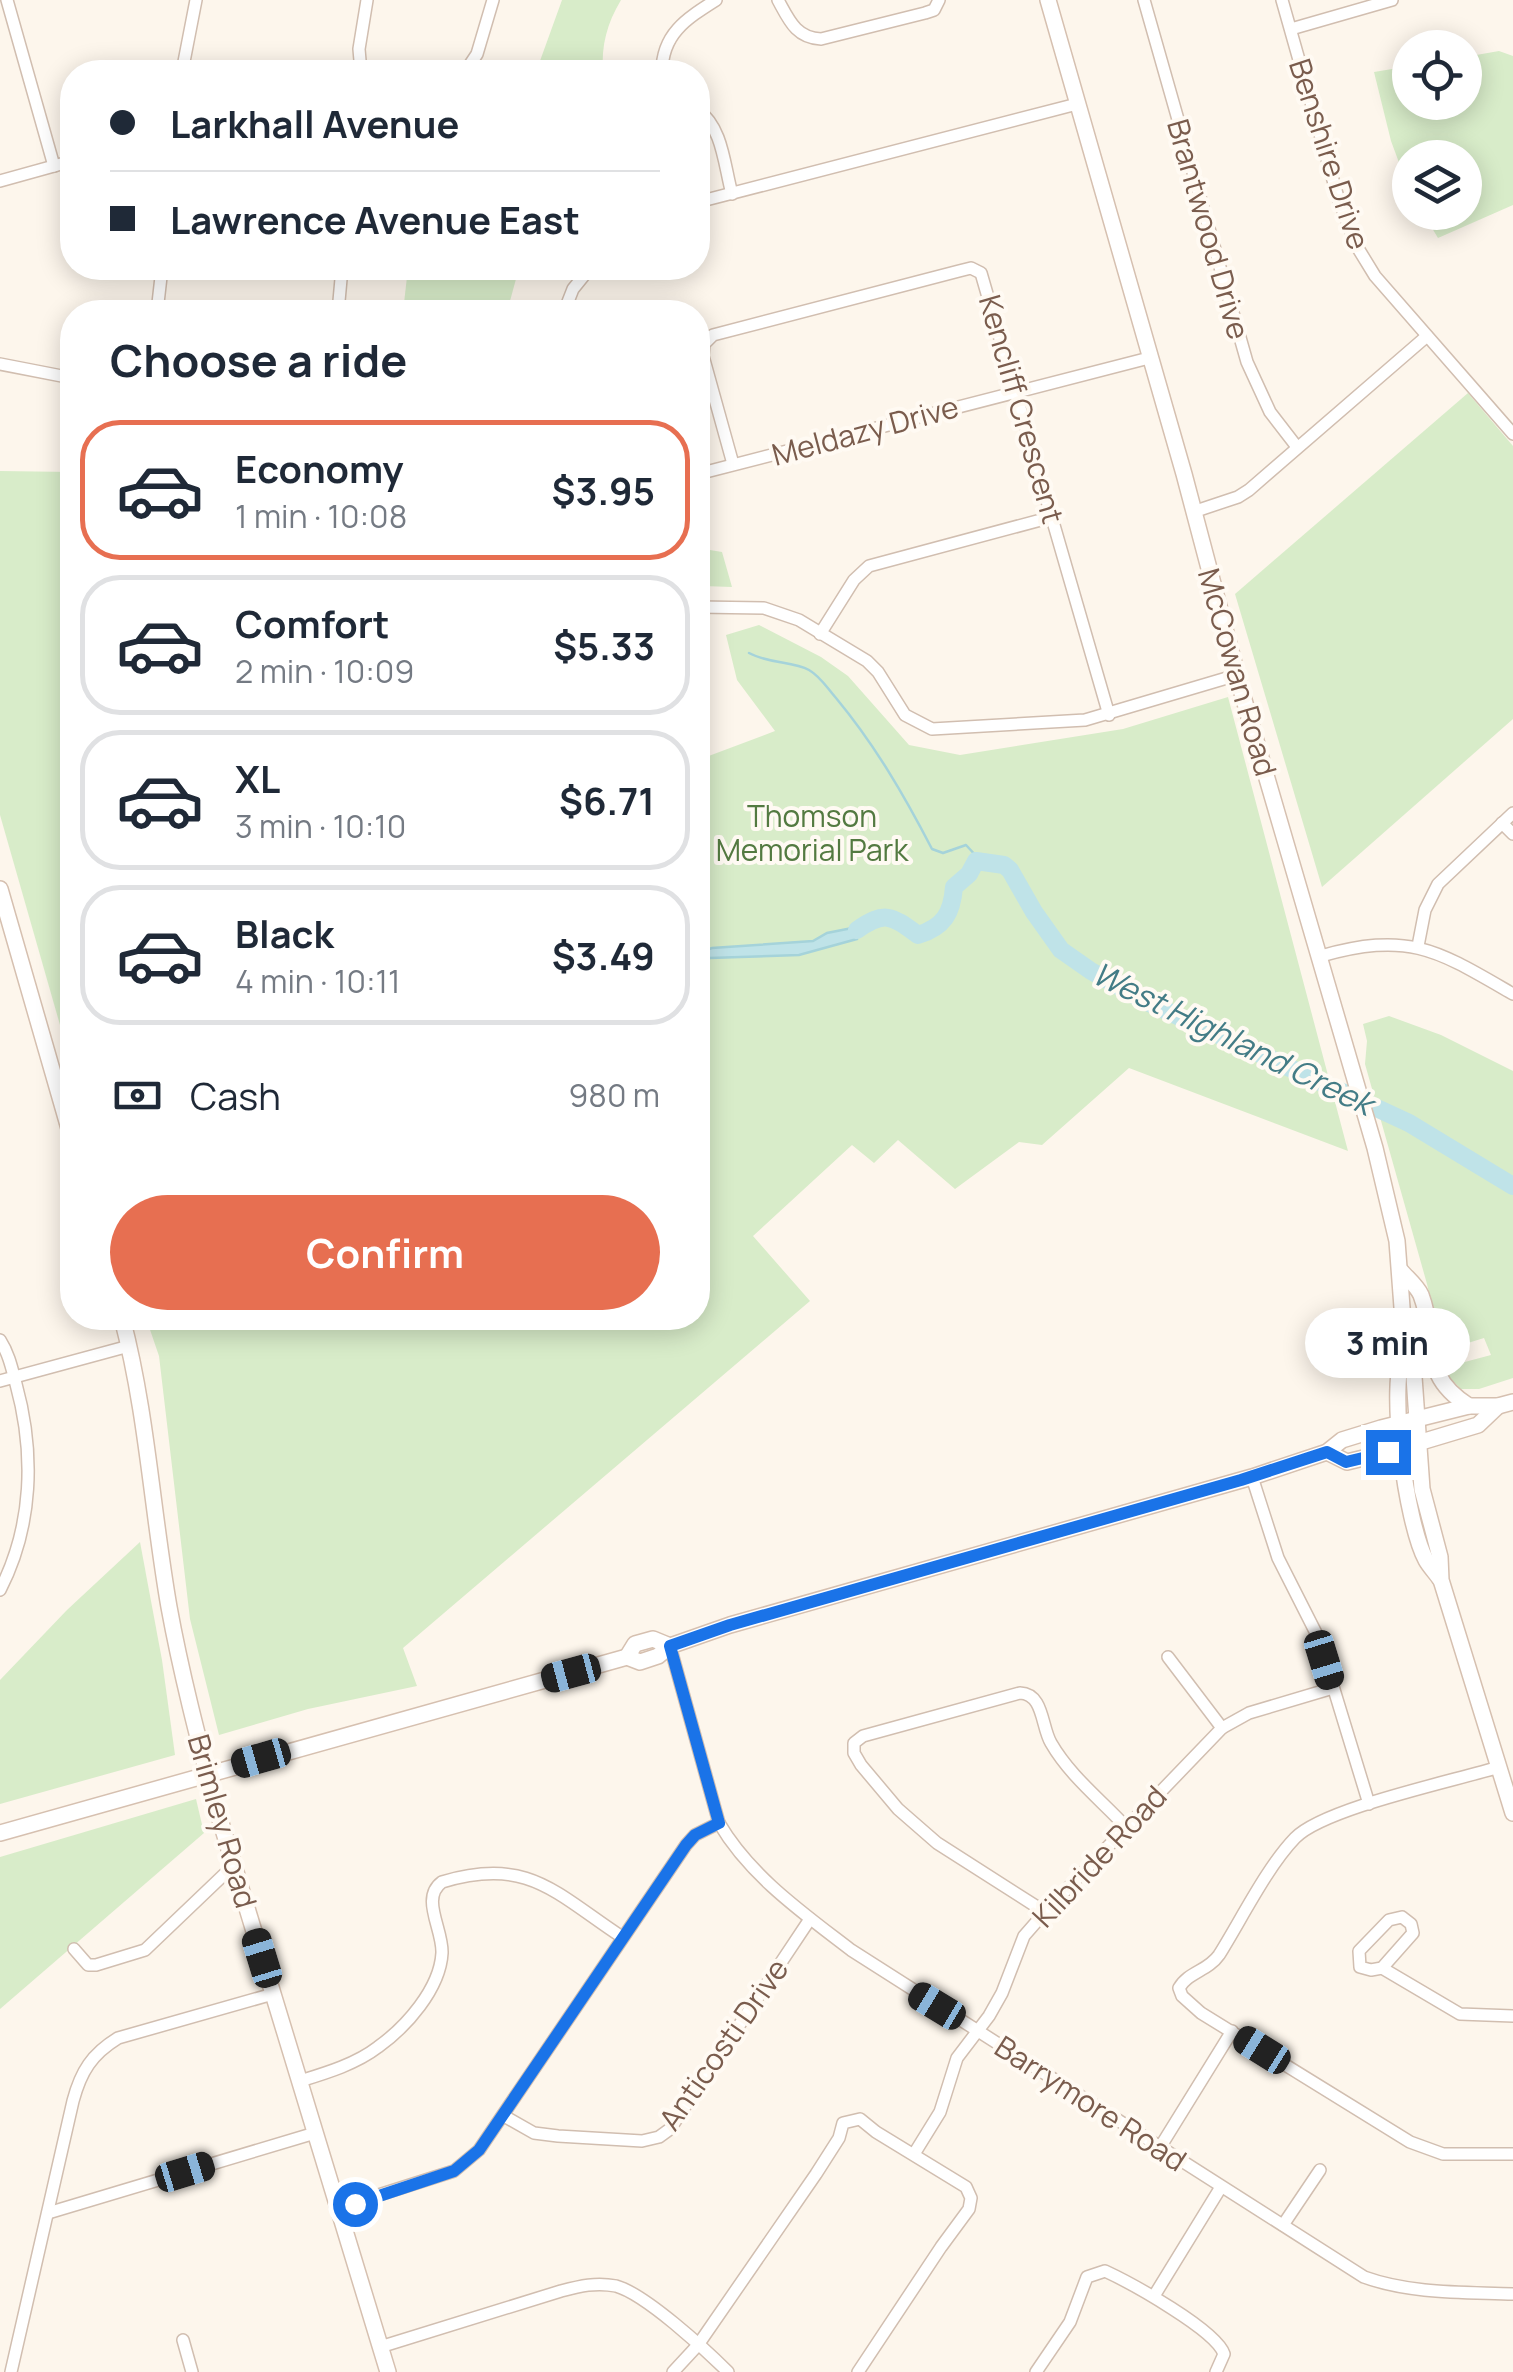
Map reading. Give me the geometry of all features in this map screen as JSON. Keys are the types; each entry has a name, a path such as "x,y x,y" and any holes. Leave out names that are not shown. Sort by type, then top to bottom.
{"main road":[{"name":"McCowan Road","path":"1048,0 1238,675 1344,1033 1392,1218 1405,1347 1413,1363 1416,1419 1409,1446"},
{"path":"0,889 60,1097"},
{"path":"1400,1271 1420,1292 1434,1365 1445,1390 1469,1406"},
{"name":"Brimley Road","path":"125,1330 151,1464 168,1604 208,1773 388,2372"},
{"name":"McCowan Road","path":"1405,1347 1397,1364 1399,1423 1422,1489 1440,1557 1441,1580 1513,1813"},
{"path":"0,1834 627,1657 635,1644 653,1640 670,1646 730,1625 1252,1477 1327,1452 1342,1440 1399,1423 1469,1406 1506,1404"},
{"path":"1327,1452 1346,1462 1409,1446 1478,1425 1506,1404"}],"street":[{"path":"7,0 54,166"},
{"path":"184,60 196,0"},
{"path":"360,60 367,0"},
{"path":"473,60 493,0"},
{"path":"663,60 674,30 716,0"},
{"path":"778,0 794,28 808,38 821,39 925,13 934,10 939,0"},
{"name":"Brantwood Drive","path":"1144,0 1247,362 1270,412 1298,447"},
{"name":"Benshire Drive","path":"1282,0 1339,201 1368,267 1513,434"},
{"path":"1291,29 1392,0"},
{"path":"710,199 1077,104"},
{"path":"710,120 732,194"},
{"path":"0,181 60,164"},
{"name":"Kencliff Crescent","path":"710,339 747,325 971,268 981,273 1110,715"},
{"path":"1194,512 1238,498 1427,336"},
{"name":"Meldazy Drive","path":"710,471 1149,358"},
{"path":"0,364 60,376"},
{"name":"Kencliff Crescent","path":"710,379 733,464"},
{"path":"820,634 854,580 868,566 1052,516"},
{"path":"710,607 776,610 820,634 867,661 905,715 932,729 1110,715 1238,675"},
{"path":"1418,946 1434,889 1513,814"},
{"path":"1502,824 1513,834"},
{"path":"1321,956 1371,944 1418,946 1466,966 1513,994"},
{"path":"0,1340 28,1429 28,1490 14,1562 0,1590"},
{"path":"0,1381 130,1346"},
{"path":"1252,1477 1278,1558 1313,1624 1369,1804"},
{"name":"Barrymore Road","path":"670,1646 719,1823 746,1862 810,1919 887,1976 1364,2277 1380,2283 1446,2292 1513,2294"},
{"path":"1168,1657 1222,1728"},
{"name":"Kilbride Road","path":"914,2154 940,2112 957,2058 1002,1993 1024,1936 1045,1912 1222,1728 1249,1714 1333,1688"},
{"path":"1045,1912 937,1843 898,1809 861,1765 854,1743 863,1736 1029,1693 1056,1752 1126,1827"},
{"path":"1499,1767 1331,1817 1295,1838 1211,1966 1184,1979 1179,1988 1188,2002 1232,2031 1426,2150 1443,2154 1513,2154"},
{"path":"338,2208 454,2171 479,2150 686,1845 695,1835 719,1823"},
{"path":"74,1950 88,1965 96,1965 145,1950 234,1865"},
{"path":"300,2081 344,2066 378,2048 422,2002 437,1976 442,1955 439,1924 431,1902 434,1888 442,1882 506,1872 532,1878 622,1938"},
{"path":"1382,1968 1413,1933 1411,1924 1402,1917 1389,1920 1358,1951 1360,1967 1382,1968 1460,2014 1513,2016"},
{"name":"Anticosti Drive","path":"504,2116 534,2133 642,2141 659,2137 670,2129 810,1919"},
{"path":"11,2372 78,2082 86,2065 100,2050 142,2029 274,1994"},
{"path":"1159,2149 1232,2031"},
{"path":"673,2372 698,2345 816,2174 844,2122 860,2118 876,2132 966,2187 971,2198 970,2209 940,2247 858,2372"},
{"path":"48,2213 315,2133"},
{"path":"1282,2225 1320,2170"},
{"path":"1154,2296 1221,2187"},
{"path":"1036,2372 1070,2322 1087,2277 1106,2272 1154,2296 1216,2340 1224,2354 1216,2372"},
{"path":"380,2347 587,2284 632,2292 728,2372"},
{"path":"183,2340 192,2372"}],"green space":[{"path":"562,0 621,0 606,35 603,60 540,60"},
{"path":"1499,51 1513,56 1513,205 1482,219 1482,140 1392,140 1392,144 1374,72 1392,69 1392,120 1482,120 1482,54"},
{"path":"1433,230 1456,230 1438,238"},
{"path":"407,280 516,280 510,300 404,300"},
{"path":"1468,393 1513,446 1513,719 1322,887 1235,594"},
{"path":"0,471 60,472 60,1025 0,815"},
{"path":"710,550 722,552 732,587 710,586"},
{"name":"Thomson Memorial Park","path":"759,625 821,657 848,676 909,745 960,755 1123,729 1228,697 1348,1151 1129,1068 1042,1145 1019,1142 955,1189 898,1140 874,1163 852,1145 753,1236 810,1301 403,1648 417,1686 308,1709 219,1735 190,1619 159,1356 150,1330 710,1330 710,755 775,731 737,680 726,635"},
{"path":"1389,1016 1441,1035 1513,1071 1513,1378 1479,1389 1461,1389 1446,1367 1491,1355 1484,1338 1442,1351 1365,1064 1367,1041 1363,1024"},
{"path":"140,1542 175,1755 0,1804 0,1680"},
{"path":"196,1799 204,1833 0,2009 0,1857"}],"water":[{"path":"857,927 857,939 799,955 710,958 712,948 813,941 827,933"}],"waterway":[{"path":"749,653 803,667 817,676 876,752 932,849 943,853 966,845 979,859"},
{"name":"West Highland Creek","path":"857,930 888,918 918,935 927,932 945,918 954,887 969,874 976,861 1004,865 1061,950 1091,971 1143,1000 1409,1123 1513,1186"}],"route":[{"path":"355,2204 454,2171 479,2150 686,1845 695,1835 719,1823 670,1646 730,1625 1327,1452 1346,1462 1388,1452"}]}
